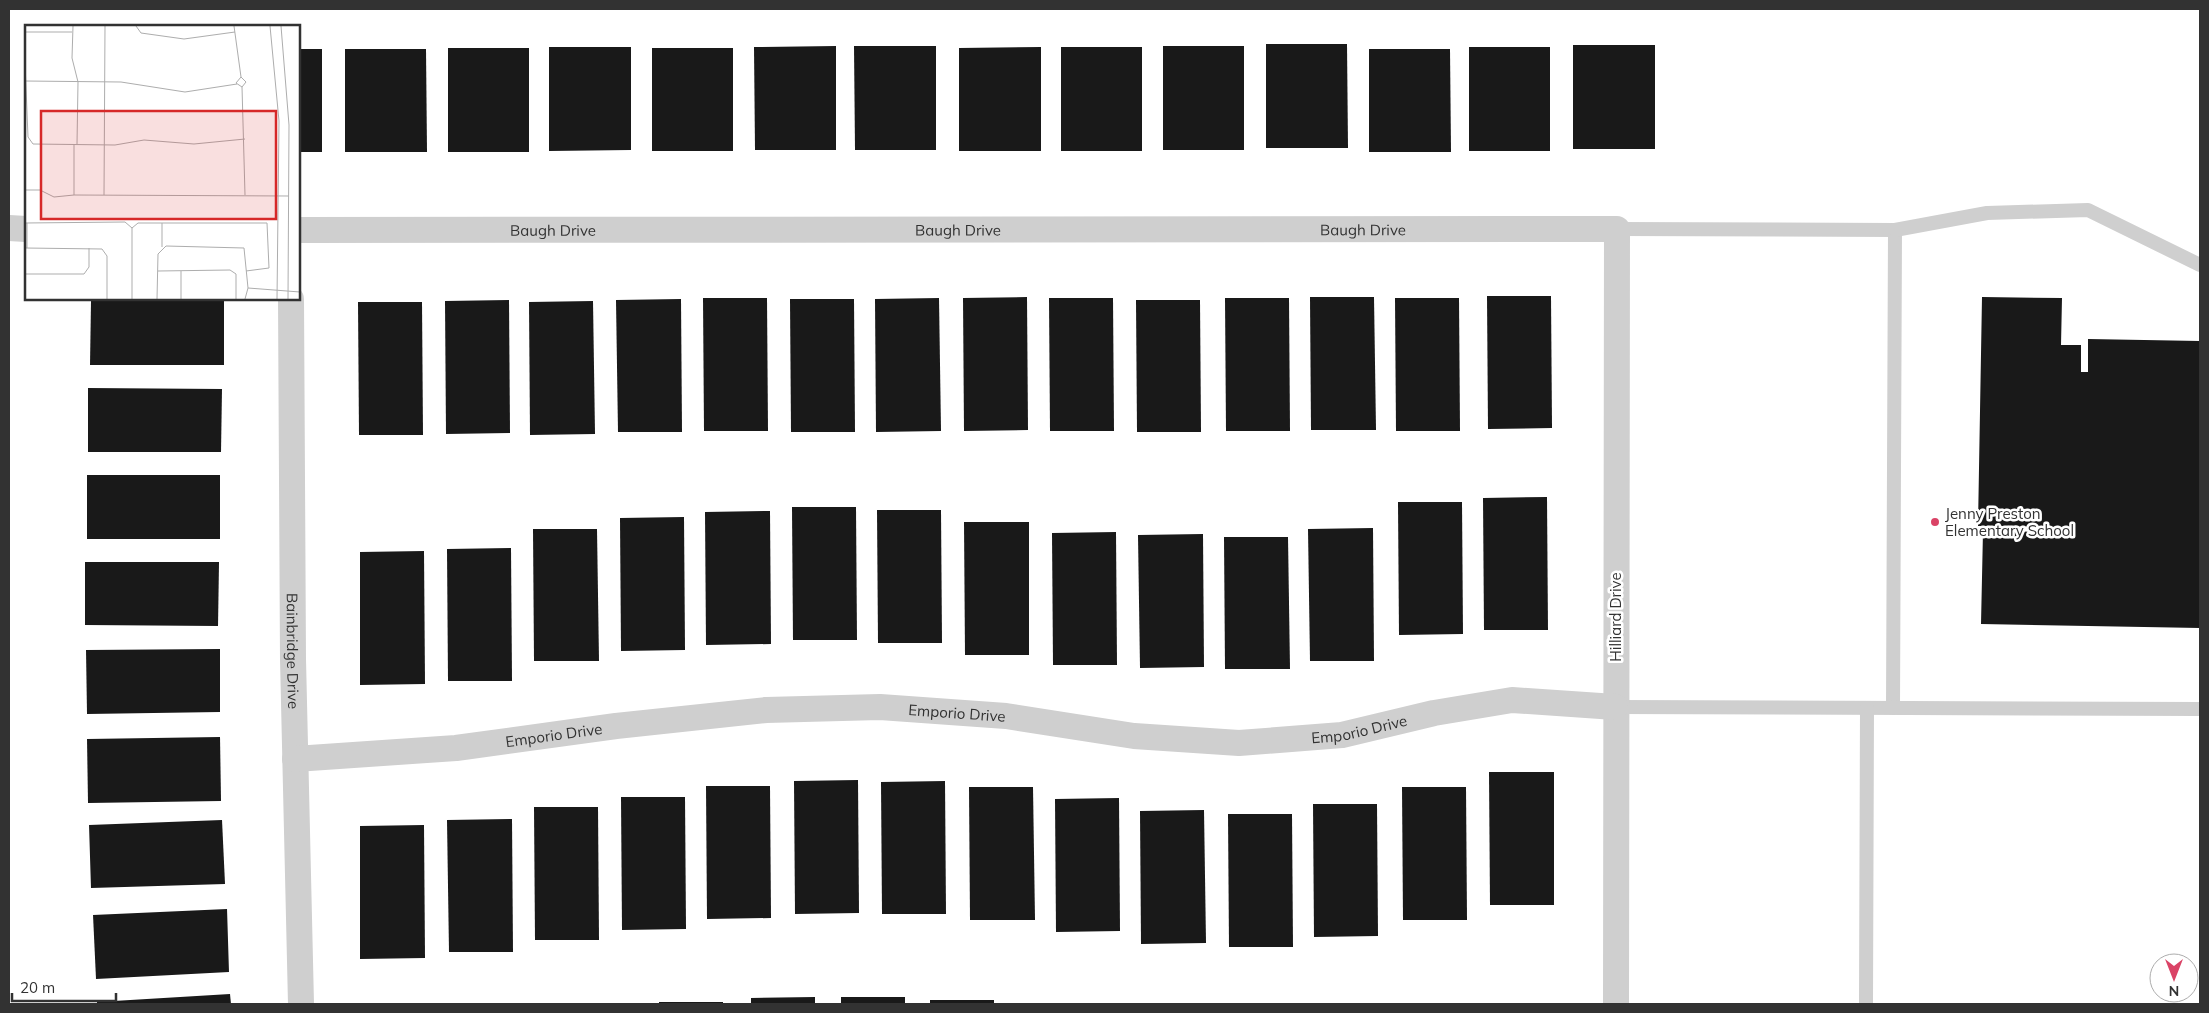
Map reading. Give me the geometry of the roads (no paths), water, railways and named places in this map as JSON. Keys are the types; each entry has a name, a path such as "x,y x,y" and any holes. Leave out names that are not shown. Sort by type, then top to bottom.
{"street":[{"path":"9,228 25,229"},
{"name":"Baugh Drive","path":"300,230 1617,229"},
{"name":"Hilliard Drive","path":"1616,1004 1617,229"},
{"name":"Bainbridge Drive","path":"291,300 296,759 301,1004"},
{"name":"Emporio Drive","path":"296,759 456,748 616,726 766,710 889,708 1006,716 1134,736 1240,743 1342,735 1434,713 1512,700 1615,707"}],"lane":[{"path":"1617,229 1895,230 1987,212 2088,210 2200,265"},
{"path":"1893,708 1895,230"},
{"path":"1615,707 2200,709"},
{"path":"1866,1004 1867,708"}],"place":[{"name":"Jenny Preston Elementary School","path":"1935,522"}]}
